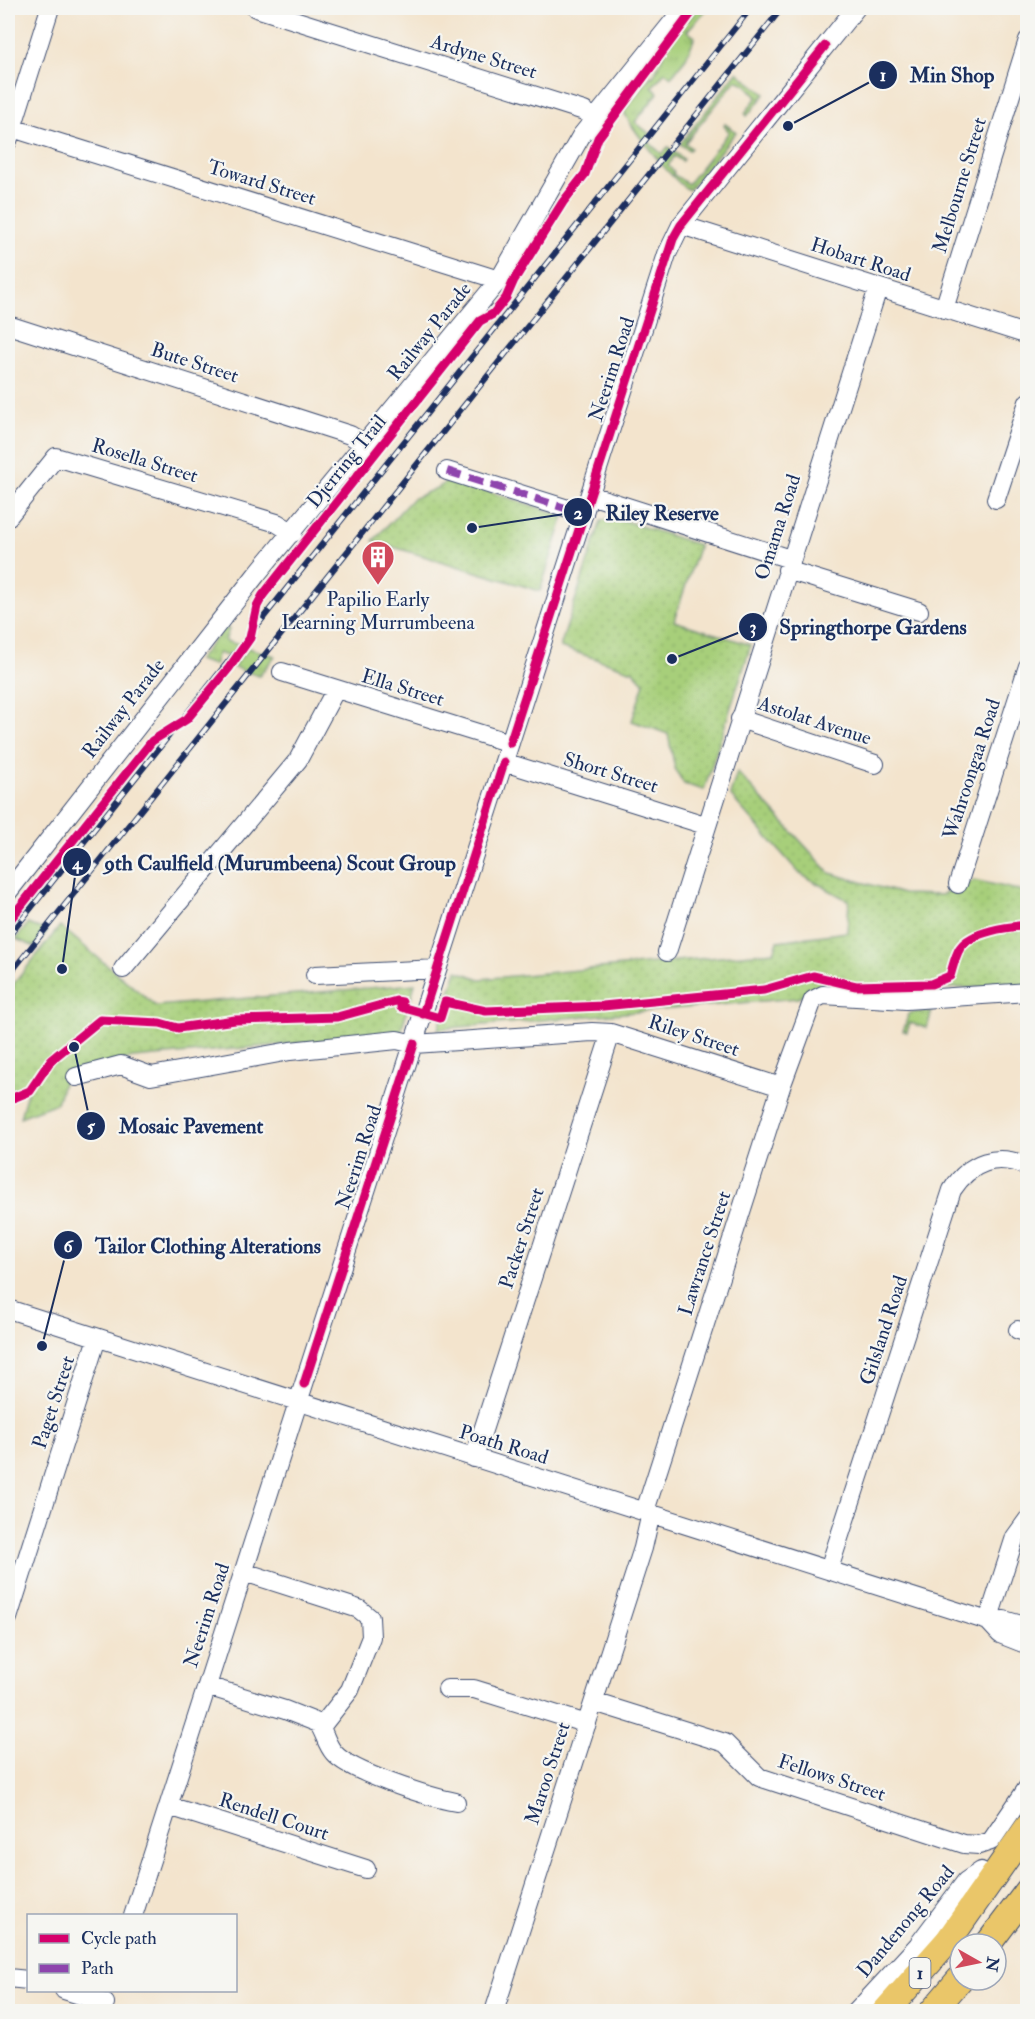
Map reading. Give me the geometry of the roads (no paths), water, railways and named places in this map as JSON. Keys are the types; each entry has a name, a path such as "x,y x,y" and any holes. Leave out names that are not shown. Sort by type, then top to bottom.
{"highway":[{"name":"1","path":"885,2012 948,1941 995,1861 1028,1827"},
{"path":"997,1932 1028,1890"},
{"name":"1","path":"932,2012 949,1992"}],"street":[{"path":"10,134 50,8"},
{"name":"Ardyne Street","path":"256,8 584,111 595,118"},
{"name":"Railway Parade","path":"8,892 292,533 499,280 581,136 684,8"},
{"name":"Neerim Road","path":"134,1914 667,254 681,225 856,8"},
{"name":"Melbourne Street","path":"944,309 1028,40"},
{"name":"Toward Street","path":"10,134 499,280"},
{"name":"Hobart Road","path":"681,225 1028,335"},
{"name":"Omama Road","path":"667,952 705,825 878,288"},
{"name":"Bute Street","path":"8,325 350,435 366,445"},
{"path":"996,499 1028,402"},
{"name":"Rosella Street","path":"8,517 56,457 277,523 292,533"},
{"path":"447,471 584,514"},
{"path":"590,495 919,611"},
{"name":"Wahroongaa Road","path":"958,885 1028,666"},
{"name":"Ella Street","path":"282,672 510,743"},
{"path":"123,969 298,760 336,689"},
{"name":"Astolat Avenue","path":"740,719 875,764"},
{"name":"Short Street","path":"504,762 705,825"},
{"path":"315,975 437,969"},
{"name":"Lawrance Street","path":"651,1513 781,1087 807,1010 813,1000 823,996 906,1000 1028,992"},
{"name":"Riley Street","path":"76,1077 121,1065 151,1076 291,1051 397,1040 414,1044 611,1033 781,1087"},
{"name":"Packer Street","path":"474,1458 611,1033"},
{"name":"Gilsland Road","path":"829,1569 952,1190 967,1170 986,1161 1009,1160 1028,1167"},
{"name":"Poath Road","path":"8,1309 988,1621 1004,1620 1028,1627"},
{"name":"Paget Street","path":"8,1618 97,1338"},
{"name":"Maroo Street","path":"494,2012 643,1548 651,1513"},
{"path":"988,1621 1015,1537 1028,1519"},
{"path":"244,1572 359,1609 370,1618 371,1636 350,1690 321,1727"},
{"name":"Poath Road","path":"988,1621 1000,1634 1028,1645"},
{"path":"207,1686 285,1710 321,1727 329,1746 342,1760 385,1781 412,1788 432,1797 456,1802"},
{"path":"447,1689 474,1689 587,1724"},
{"name":"Fellows Street","path":"594,1702 725,1743 759,1777 964,1844 980,1845 995,1861"},
{"path":"995,1861 1028,1787"},
{"name":"Rendell Court","path":"168,1806 366,1869"},
{"path":"964,1844 971,1859 966,1881"},
{"name":"Dandenong Road","path":"856,2012 918,1946 966,1881 995,1861"},
{"path":"8,1978 27,1980"},
{"path":"71,1992 105,2002"}],"railway":[{"path":"8,937 751,8"},
{"path":"8,976 782,8"}],"place":[{"name":"Min Shop","path":"788,126"},
{"name":"Riley Reserve","path":"472,528"},
{"name":"Papilio Early Learning Murrumbeena","path":"378,586"},
{"name":"Springthorpe Gardens","path":"672,659"},
{"name":"9th Caulfield (Murumbeena) Scout Group","path":"62,969"},
{"name":"Mosaic Pavement","path":"74,1047"},
{"name":"Tailor Clothing Alterations","path":"42,1346"}]}
